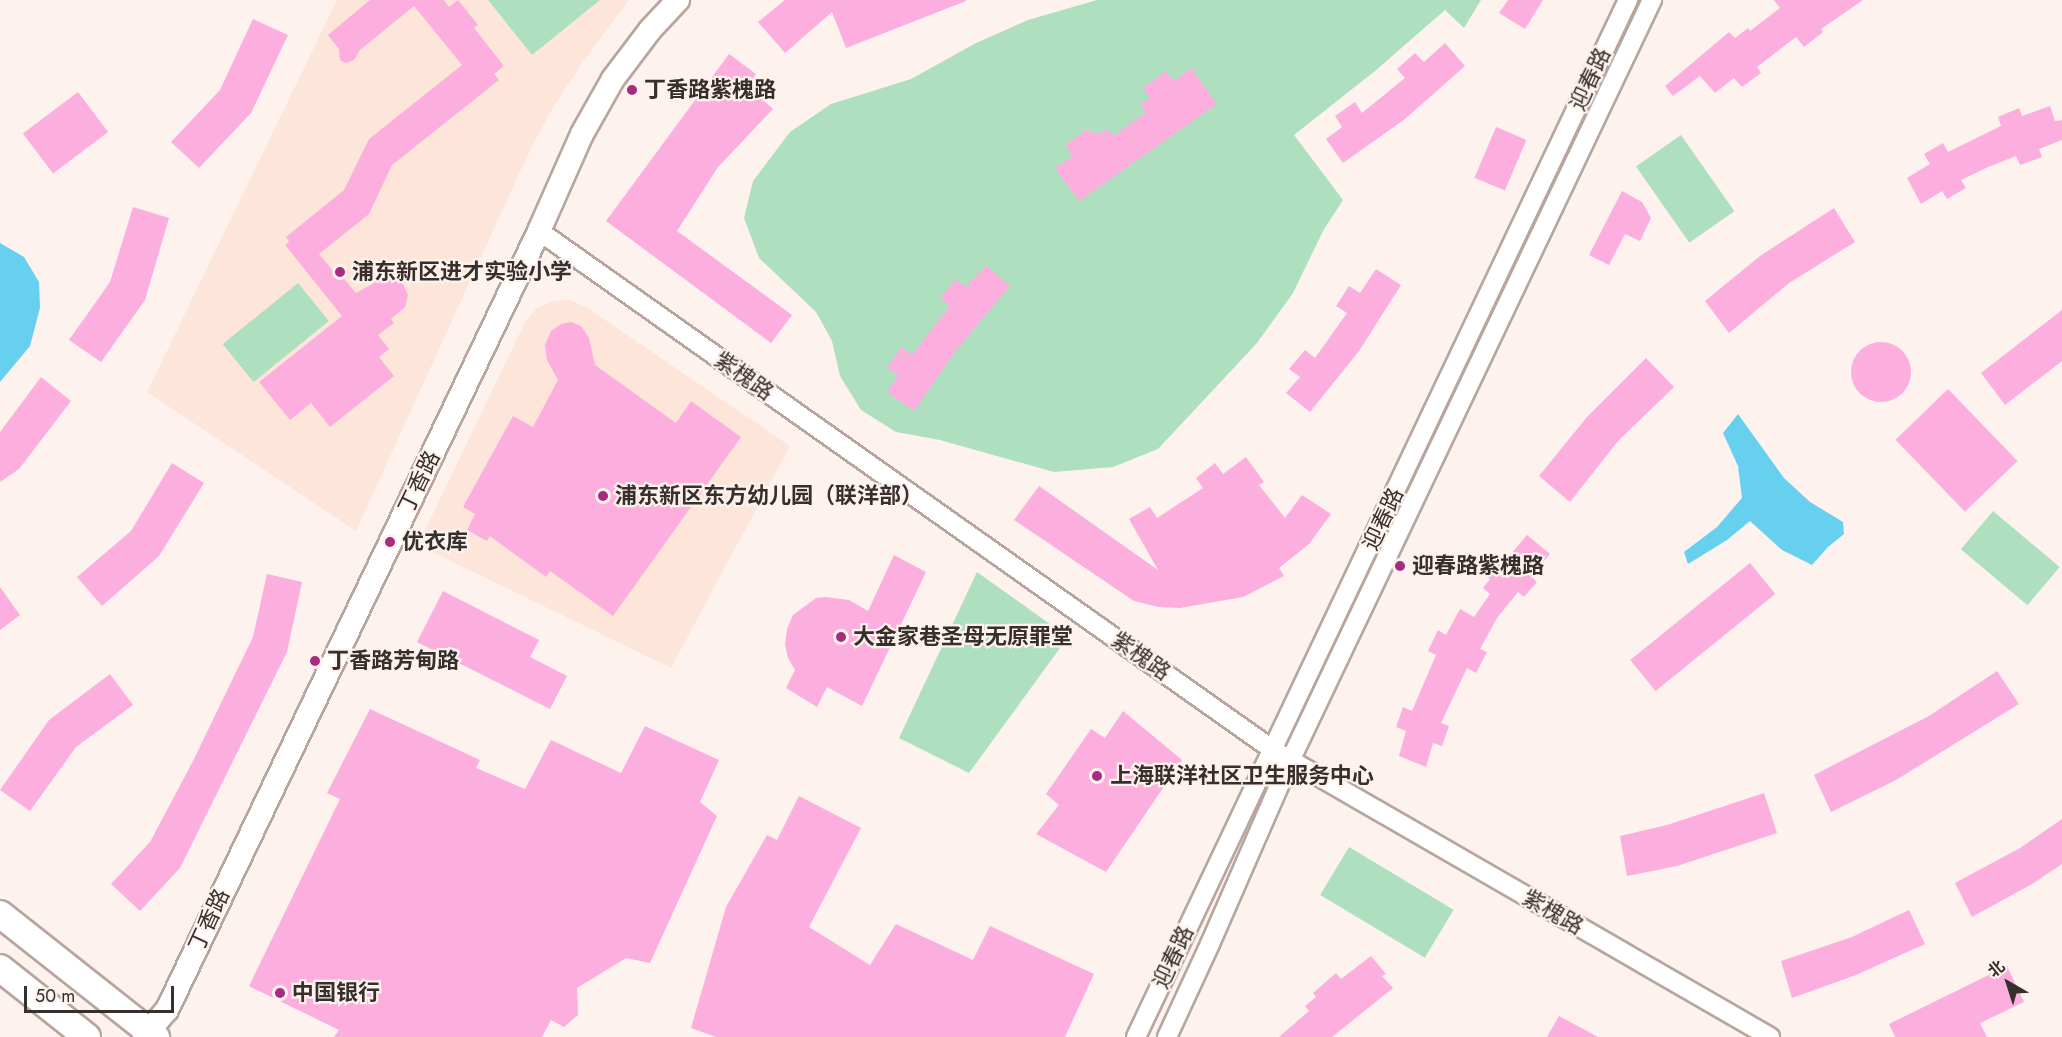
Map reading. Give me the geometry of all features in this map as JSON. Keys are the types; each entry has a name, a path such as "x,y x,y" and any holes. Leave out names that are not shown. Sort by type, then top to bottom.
{"main road":[{"path":"0,914 154,1035"},
{"path":"0,968 87,1037"}],"street":[{"name":"丁香路","path":"154,1035 540,231 582,134 613,79 650,30 678,0"},
{"name":"迎春路","path":"1137,1037 1628,0"},
{"name":"迎春路","path":"1167,1037 1290,761 1652,0"},
{"name":"紫槐路","path":"540,231 1273,750 1770,1037"}],"shaded area":[{"name":"浦东新区进才实验小学","path":"337,0 629,0 580,66 552,109 529,152 356,531 147,392"},
{"name":"浦东新区东方幼儿园（联洋部）","path":"570,300 586,307 790,446 671,668 418,545 526,320 537,308 553,301"}],"green space":[{"path":"488,0 600,0 532,55"},
{"path":"1097,0 1481,0 1464,28 1445,10 1375,71 1294,135 1343,200 1323,231 1293,293 1257,343 1158,449 1113,467 1054,472 940,440 896,432 861,410 840,376 832,341 816,312 759,258 744,218 753,181 790,132 831,104 911,79 976,43 1028,20"},
{"path":"1681,135 1734,211 1689,243 1636,167"},
{"path":"298,283 329,321 253,382 223,344"},
{"path":"1993,511 2060,567 2028,605 1961,549"},
{"path":"977,572 1068,637 969,773 899,738"},
{"path":"1349,847 1454,910 1425,958 1320,895"}],"water":[{"path":"0,243 24,257 39,282 40,308 30,346 0,382"},
{"path":"1738,414 1784,478 1810,502 1843,522 1844,534 1812,565 1782,550 1750,521 1727,540 1688,564 1684,552 1717,527 1742,498 1738,466 1723,433"}],"building":[{"path":"370,0 444,0 449,7 458,0 478,25 474,28 504,66 494,74 499,80 392,165 369,214 319,254 338,277 341,275 356,293 385,277 403,284 408,295 405,307 391,319 394,323 378,335 389,349 379,357 394,376 330,427 311,403 290,420 259,382 342,316 285,245 289,242 286,237 344,190 369,139 462,65 414,6 360,50 354,60 346,63 340,60 339,49 328,35"},
{"path":"785,0 966,1 846,48 832,12 785,53 758,22"},
{"path":"1508,0 1543,0 1525,29 1499,13"},
{"path":"1774,0 1863,0 1821,29 1823,32 1804,47 1796,37 1757,67 1761,73 1742,87 1734,78 1715,93 1700,76 1673,96 1665,86 1729,32 1735,38 1748,28 1750,31 1780,8"},
{"path":"253,19 288,35 251,113 199,168 171,142 220,90"},
{"path":"1445,43 1465,66 1405,119 1343,163 1326,139 1342,127 1335,116 1355,102 1362,113 1405,78 1397,69 1415,53 1424,62"},
{"path":"729,54 756,74 748,86 773,109 718,167 677,231 792,315 771,343 606,221"},
{"path":"1191,68 1217,104 1079,201 1055,168 1073,156 1065,145 1088,129 1092,134 1097,131 1100,134 1108,129 1113,136 1146,112 1140,105 1150,98 1143,88 1166,71 1173,81"},
{"path":"78,92 108,132 53,173 23,134"},
{"path":"2050,106 2055,121 2062,120 2062,140 2039,149 2042,157 2020,165 2016,156 1961,180 1966,188 1947,199 1942,191 1921,204 1907,178 1930,164 1924,154 1943,143 1948,152 2001,126 1998,117 2019,108 2022,116"},
{"path":"1496,127 1526,140 1505,191 1475,178"},
{"path":"1622,191 1642,202 1651,218 1640,241 1625,234 1609,265 1589,255"},
{"path":"133,207 169,218 145,300 101,362 69,340 110,282"},
{"path":"1834,208 1855,242 1789,283 1729,333 1705,301 1760,256"},
{"path":"986,265 1010,286 957,349 914,411 887,392 898,376 887,368 901,347 912,355 950,306 940,298 956,279 966,287"},
{"path":"1376,269 1401,285 1359,351 1310,412 1286,393 1300,377 1289,369 1305,350 1315,358 1347,313 1336,306 1349,286 1360,293"},
{"path":"2062,310 2062,361 2005,405 1981,373"},
{"path":"571,322 581,326 589,338 595,365 676,423 691,401 741,437 613,616 550,571 546,577 490,536 487,541 467,530 475,514 463,507 513,416 533,427 558,380 547,360 545,345 551,331 561,324"},
{"path":"1875,342 1887,342 1898,347 1906,355 1911,372 1909,384 1898,397 1887,402 1875,402 1864,397 1856,389 1851,378 1851,366 1856,355 1864,347"},
{"path":"1646,358 1674,387 1618,441 1570,502 1539,476 1587,417"},
{"path":"41,377 71,401 19,469 0,482 0,432"},
{"path":"1948,389 2017,461 1965,512 1895,440"},
{"path":"1246,457 1264,482 1259,485 1285,518 1302,495 1331,514 1309,544 1279,568 1284,576 1243,597 1180,608 1159,607 1134,601 1014,520 1039,486 1158,570 1129,519 1150,507 1157,518 1203,488 1196,478 1215,463 1223,474"},
{"path":"172,463 204,483 159,556 102,606 77,577 131,531"},
{"path":"1527,535 1550,554 1531,576 1537,582 1524,597 1518,592 1497,618 1480,649 1487,652 1476,673 1467,668 1441,723 1449,726 1442,746 1433,743 1426,767 1399,756 1406,731 1396,727 1403,707 1412,711 1436,655 1428,651 1438,630 1446,635 1460,609 1474,617 1490,594 1483,588 1490,579 1480,572 1495,553 1505,561"},
{"name":"大金家巷圣母无原罪堂","path":"894,555 926,572 862,706 827,687 817,707 786,688 795,670 788,658 785,645 787,629 793,615 816,598 826,597 849,600 868,611"},
{"path":"1750,563 1775,594 1655,691 1630,660"},
{"path":"267,574 302,582 287,652 180,868 140,911 111,884 150,842 192,763 253,637"},
{"path":"0,587 20,615 0,630"},
{"path":"443,591 539,640 530,657 567,676 550,709 417,642"},
{"path":"1997,671 2019,704 1896,780 1831,812 1814,775 1929,716"},
{"path":"110,674 133,705 76,747 30,811 0,790 49,720"},
{"path":"370,709 480,760 476,768 525,789 551,740 621,773 645,726 719,760 700,802 717,816 650,963 626,958 577,988 578,1015 564,1027 551,1020 542,1037 334,1037 339,1030 249,986 340,799 327,793"},
{"path":"1123,711 1182,760 1106,872 1036,834 1059,805 1046,794 1091,729 1105,738"},
{"path":"1764,793 1777,833 1677,866 1627,876 1620,836 1667,825"},
{"path":"799,796 861,828 809,927 870,965 896,924 973,960 990,926 1094,974 1065,1037 716,1037 691,1028 726,907 767,835 777,840"},
{"path":"2062,819 2062,864 2032,884 1972,917 1955,883 2020,848"},
{"path":"1909,910 1925,944 1856,975 1792,998 1781,961 1852,937"},
{"path":"1371,956 1386,974 1382,976 1393,988 1332,1037 1279,1037 1309,1011 1305,1006 1316,997 1313,993 1336,973 1341,979"},
{"path":"2007,966 2024,1002 1980,1023 1987,1037 1895,1037 1889,1024"},
{"path":"1559,1016 1598,1037 1547,1037"}],"place":[{"name":"丁香路紫槐路","path":"632,90"},
{"name":"浦东新区进才实验小学","path":"340,272"},
{"name":"浦东新区东方幼儿园（联洋部）","path":"603,496"},
{"name":"优衣库","path":"390,542"},
{"name":"迎春路紫槐路","path":"1400,566"},
{"name":"大金家巷圣母无原罪堂","path":"841,637"},
{"name":"丁香路芳甸路","path":"315,661"},
{"name":"上海联洋社区卫生服务中心","path":"1097,776"},
{"name":"中国银行","path":"280,993"}]}
